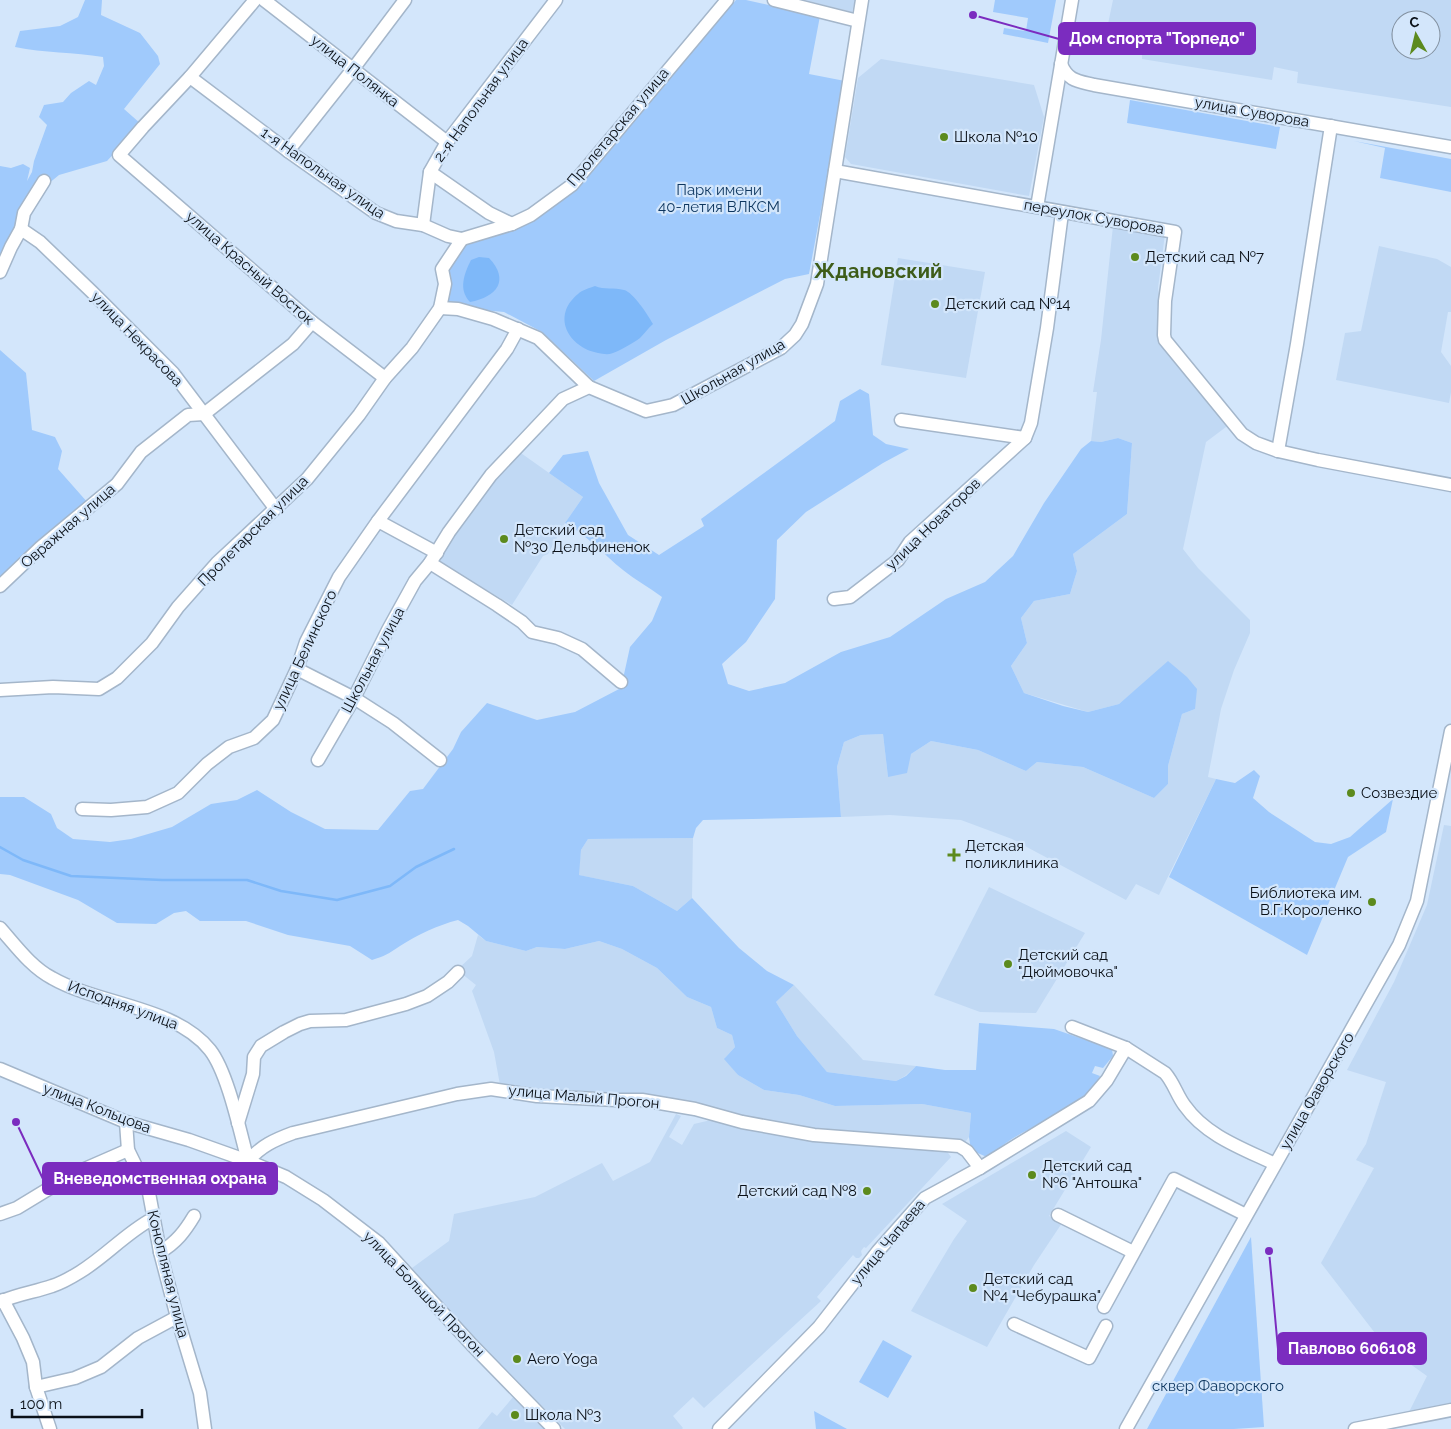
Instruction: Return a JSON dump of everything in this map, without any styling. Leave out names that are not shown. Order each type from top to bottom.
[{"type":"street","points":[[190,77],[255,0]]},
{"type":"street","name":"улица Полянка","points":[[264,0],[447,142]]},
{"type":"street","points":[[288,151],[405,0]]},
{"type":"street","name":"2-я Напольная улица","points":[[512,224],[489,212],[430,172],[447,142],[556,0]]},
{"type":"street","name":"Пролетарская улица","points":[[462,240],[512,224],[530,215],[572,185],[727,0]]},
{"type":"street","points":[[774,0],[858,20]]},
{"type":"street","name":"Школьная улица","points":[[318,760],[354,698],[410,589],[449,532],[491,476],[563,399],[589,387],[646,411],[673,405],[781,348],[795,335],[802,324],[817,284],[862,0]]},
{"type":"street","points":[[1037,207],[1072,0]]},
{"type":"street","name":"улица Суворова","points":[[1061,64],[1067,75],[1074,80],[1094,85],[1451,147]]},
{"type":"street","name":"1-я Напольная улица","points":[[190,77],[288,151],[376,213],[396,221],[422,225],[462,240]]},
{"type":"street","name":"улица Красный Восток","points":[[190,77],[119,155],[312,322],[385,378]]},
{"type":"street","points":[[1278,451],[1297,344],[1331,126]]},
{"type":"street","name":"переулок Суворова","points":[[835,171],[1175,232],[1164,318],[1163,330],[1165,340],[1242,434],[1256,443],[1278,451],[1451,485]]},
{"type":"street","points":[[422,225],[430,172]]},
{"type":"street","points":[[0,272],[11,247],[22,229],[24,213],[44,181]]},
{"type":"street","points":[[902,420],[1025,438],[1031,423],[1047,328],[1062,213]]},
{"type":"street","name":"улица Некрасова","points":[[22,229],[40,242],[173,374],[275,508]]},
{"type":"street","points":[[462,240],[442,269],[445,284],[440,308],[458,309],[493,319],[538,338],[589,387]]},
{"type":"street","name":"Пролетарская улица","points":[[0,690],[53,687],[99,689],[117,678],[152,643],[178,607],[217,563],[307,479],[359,415],[385,378],[412,348],[440,308]]},
{"type":"street","points":[[204,414],[293,344],[312,322]]},
{"type":"street","name":"улица Белинского","points":[[82,809],[111,810],[147,806],[178,793],[207,764],[229,747],[254,738],[273,720],[297,669],[306,642],[339,577],[378,521],[507,349],[518,329]]},
{"type":"street","name":"Овражная улица","points":[[0,586],[41,547],[117,484],[141,452],[188,416],[204,414]]},
{"type":"street","name":"улица Новаторов","points":[[834,599],[850,598],[898,560],[910,542],[1025,438]]},
{"type":"street","points":[[378,521],[522,622],[532,632],[558,638],[582,649],[622,682]]},
{"type":"street","points":[[297,669],[354,698],[393,722],[440,760]]},
{"type":"street","name":"улица Фаворского","points":[[1126,1429],[1399,945],[1417,901],[1451,731]]},
{"type":"street","name":"Исподняя улица","points":[[0,928],[32,964],[51,978],[72,988],[171,1021],[193,1033],[210,1050],[221,1068],[248,1161]]},
{"type":"street","points":[[238,1123],[253,1074],[254,1057],[261,1046],[300,1024],[310,1021],[346,1020],[406,1004],[427,996],[448,982],[458,972]]},
{"type":"street","points":[[1072,1027],[1126,1048],[1165,1073],[1170,1078],[1185,1107],[1209,1130],[1276,1164]]},
{"type":"street","name":"улица Чапаева","points":[[719,1429],[819,1327],[878,1251],[925,1198],[980,1168],[1089,1101],[1107,1080],[1126,1048]]},
{"type":"street","name":"улица Кольцова","points":[[0,1069],[126,1122],[189,1140],[224,1154]]},
{"type":"street","name":"улица Малый Прогон","points":[[248,1161],[257,1150],[272,1140],[457,1094],[491,1089],[537,1096],[642,1100],[695,1109],[742,1122],[814,1135],[959,1146],[967,1150],[980,1168]]},
{"type":"street","name":"Конопляная улица","points":[[126,1122],[128,1150],[149,1193],[152,1219],[160,1252],[200,1393],[205,1429]]},
{"type":"street","points":[[0,1214],[17,1208],[73,1174],[128,1150]]},
{"type":"street","name":"улица Большой Прогон","points":[[224,1154],[248,1161],[286,1177],[337,1210],[379,1242],[472,1345],[554,1429]]},
{"type":"street","points":[[1104,1307],[1174,1179],[1246,1215]]},
{"type":"street","points":[[1058,1215],[1133,1252]]},
{"type":"street","points":[[160,1252],[172,1245],[186,1230],[194,1216]]},
{"type":"street","points":[[50,1429],[36,1387],[33,1362],[23,1338],[2,1301],[54,1286],[81,1271],[116,1246],[135,1228],[152,1219]]},
{"type":"street","points":[[36,1387],[75,1378],[101,1367],[138,1338],[177,1317]]},
{"type":"street","points":[[1014,1324],[1089,1358],[1106,1326]]},
{"type":"street","points":[[1355,1429],[1451,1410]]},
{"type":"street","points":[[1413,1429],[1419,1416]]},
{"type":"shaded area","points":[[805,0],[855,0],[852,12]]},
{"type":"shaded area","points":[[1113,0],[1451,0],[1451,107],[1297,83],[1298,72],[1274,67],[1272,80],[1142,59],[1142,51],[1104,43]]},
{"type":"shaded area","name":"Школа №10","points":[[881,59],[1034,85],[1044,117],[1029,196],[851,164],[845,157],[858,78]]},
{"type":"shaded area","points":[[1113,226],[1165,234],[1158,288],[1161,310],[1159,339],[1230,424],[1206,442],[1183,549],[1198,568],[1250,620],[1250,633],[1234,670],[1221,709],[1208,777],[1216,779],[1159,895],[1136,884],[1126,900],[1012,839],[961,820],[890,815],[841,817],[837,767],[844,742],[861,735],[883,734],[888,777],[911,754],[931,741],[978,750],[1026,771],[1037,762],[1083,767],[1154,798],[1168,784],[1168,766],[1182,714],[1195,709],[1169,662],[1119,704],[1088,712],[1024,693],[1011,666],[1027,643],[1021,618],[1034,601],[1070,594],[1077,571],[1073,554],[1127,514],[1132,443],[1118,438],[1101,442],[1091,441],[1097,392],[1093,392],[1101,340]]},
{"type":"shaded area","points":[[1379,246],[1437,259],[1451,267],[1451,312],[1448,312],[1441,352],[1451,366],[1449,403],[1336,380],[1345,333],[1361,331]]},
{"type":"shaded area","points":[[479,257],[489,258],[495,266],[499,273],[498,286],[487,296],[470,302],[464,292],[464,276],[471,260]]},
{"type":"shaded area","name":"Детский сад №14","points":[[898,258],[985,272],[966,378],[881,365]]},
{"type":"shaded area","points":[[595,286],[620,289],[628,292],[640,304],[653,324],[638,340],[611,354],[587,350],[571,337],[567,330],[566,312],[570,303],[584,290]]},
{"type":"shaded area","name":"Детский сад №30 Дельфиненок","points":[[518,451],[583,497],[565,523],[548,554],[543,556],[512,605],[435,560]]},
{"type":"shaded area","points":[[1444,825],[1451,826],[1451,1405],[1409,1412],[1427,1376],[1385,1346],[1321,1263],[1374,1168],[1356,1160],[1366,1144],[1386,1082],[1347,1070],[1394,982],[1427,905]]},
{"type":"shaded area","points":[[693,838],[692,898],[677,911],[633,886],[578,875],[581,850],[588,839]]},
{"type":"shaded area","name":"Детский сад \"Дюймовочка\"","points":[[989,887],[1085,933],[1036,1013],[980,1012],[934,995]]},
{"type":"shaded area","points":[[478,935],[486,941],[526,951],[537,947],[565,949],[599,941],[622,949],[657,968],[687,997],[711,1007],[717,1028],[732,1035],[735,1047],[725,1058],[738,1075],[764,1090],[799,1095],[835,1106],[922,1104],[971,1113],[969,1137],[963,1145],[867,1138],[712,1112],[550,1094],[500,1085],[494,1052],[472,991],[476,985],[457,970],[472,956]]},
{"type":"shaded area","points":[[794,985],[863,1060],[916,1066],[896,1081],[827,1072],[797,1036],[776,1002]]},
{"type":"shaded area","points":[[676,1114],[681,1116],[669,1137],[682,1145],[694,1124],[711,1120],[759,1129],[946,1150],[951,1157],[866,1248],[864,1247],[859,1258],[853,1255],[817,1297],[821,1301],[704,1408],[693,1397],[673,1416],[682,1429],[565,1429],[470,1334],[412,1268],[449,1241],[454,1214],[535,1197],[602,1163],[613,1181],[650,1162]]},
{"type":"shaded area","points":[[1066,1131],[1091,1147],[1049,1216],[1062,1223],[1034,1265],[987,1347],[911,1311],[954,1239],[967,1221],[942,1204]]},
{"type":"shaded area","name":"Школа №3","points":[[514,1396],[547,1429],[478,1429],[492,1412],[497,1416]]},
{"type":"green space","points":[[85,0],[102,0],[101,15],[140,33],[158,56],[160,64],[124,109],[141,124],[107,161],[59,175],[48,184],[16,226],[0,265],[0,166],[11,168],[23,164],[30,168],[27,181],[32,172],[47,125],[39,117],[44,105],[63,102],[71,93],[89,81],[96,85],[104,66],[103,57],[15,47],[20,31],[60,26],[78,17]]},
{"type":"green space","name":"Парк имени 40-летия ВЛКСМ","points":[[736,0],[746,0],[820,16],[809,74],[845,81],[809,274],[785,279],[666,340],[594,381],[542,332],[504,312],[449,307],[449,269],[465,243],[535,218],[695,47]]},
{"type":"green space","points":[[995,0],[1056,0],[1048,43],[1003,34],[1004,28],[1026,31],[1028,18],[993,12]]},
{"type":"green space","points":[[1130,100],[1280,127],[1276,149],[1127,123]]},
{"type":"green space","points":[[1354,141],[1451,159],[1451,192],[1380,178],[1385,148]]},
{"type":"green space","points":[[0,350],[26,373],[32,430],[55,437],[62,451],[58,469],[88,503],[0,577]]},
{"type":"green space","points":[[860,389],[869,394],[873,435],[886,444],[909,449],[883,463],[806,512],[777,540],[775,599],[746,642],[722,664],[728,684],[749,691],[785,683],[841,652],[890,637],[946,599],[985,582],[1013,556],[1044,503],[1081,449],[1091,441],[1101,442],[1118,438],[1132,443],[1127,514],[1073,554],[1077,571],[1070,594],[1034,601],[1021,618],[1027,643],[1011,666],[1024,693],[1088,712],[1119,704],[1168,661],[1187,677],[1197,689],[1195,709],[1182,714],[1168,766],[1168,784],[1154,798],[1083,767],[1037,762],[1026,771],[978,750],[931,741],[911,754],[907,773],[888,777],[883,734],[861,735],[844,742],[837,767],[841,817],[703,820],[696,828],[693,838],[588,839],[581,850],[579,875],[633,886],[677,911],[692,898],[739,948],[767,971],[794,985],[776,1002],[797,1036],[827,1072],[896,1081],[906,1076],[916,1066],[945,1070],[976,1070],[979,1023],[1054,1029],[1112,1049],[1113,1056],[1103,1068],[1095,1066],[1092,1073],[1100,1076],[1093,1088],[1083,1098],[1071,1107],[1018,1135],[989,1158],[971,1150],[969,1137],[971,1113],[922,1104],[835,1106],[799,1095],[764,1090],[738,1075],[724,1059],[735,1047],[732,1035],[717,1028],[711,1007],[687,997],[657,968],[622,949],[599,941],[565,949],[537,947],[526,951],[486,941],[458,920],[428,931],[372,960],[350,946],[288,935],[246,921],[200,921],[186,911],[174,913],[156,924],[117,923],[78,900],[10,875],[0,874],[0,797],[24,797],[51,814],[57,828],[73,839],[110,842],[131,839],[172,827],[211,804],[237,800],[257,790],[291,812],[325,829],[378,830],[410,791],[423,789],[453,749],[461,732],[487,703],[537,720],[575,712],[621,688],[630,647],[652,621],[662,597],[628,574],[588,539],[565,523],[583,497],[549,473],[563,455],[588,451],[599,483],[628,535],[659,555],[704,526],[701,519],[835,421],[840,401]]},
{"type":"green space","points":[[1254,770],[1260,776],[1253,798],[1269,812],[1315,842],[1331,844],[1350,837],[1393,799],[1386,832],[1348,857],[1307,955],[1169,877],[1216,779],[1235,783]]},
{"type":"green space","name":"сквер Фаворского","points":[[1251,1237],[1264,1427],[1147,1429]]},
{"type":"green space","points":[[883,1340],[912,1356],[888,1398],[859,1382]]},
{"type":"green space","points":[[814,1411],[847,1429],[816,1429]]},
{"type":"waterway","points":[[0,847],[23,860],[71,876],[162,880],[247,880],[281,891],[337,900],[390,886],[416,867],[454,849]]},
{"type":"place","name":"Дом спорта \"Торпедо\"","points":[[973,15]]},
{"type":"place","name":"Школа №10","points":[[944,137]]},
{"type":"place","name":"Детский сад №7","points":[[1135,257]]},
{"type":"place","name":"Детский сад №14","points":[[935,304]]},
{"type":"place","name":"Детский сад №30 Дельфиненок","points":[[504,539]]},
{"type":"place","name":"Созвездие","points":[[1351,793]]},
{"type":"place","name":"Детская поликлиника","points":[[954,855]]},
{"type":"place","name":"Библиотека им. В.Г.Короленко","points":[[1372,902]]},
{"type":"place","name":"Детский сад \"Дюймовочка\"","points":[[1008,964]]},
{"type":"place","name":"Вневедомственная охрана","points":[[16,1122]]},
{"type":"place","name":"Детский сад №6 \"Антошка\"","points":[[1032,1175]]},
{"type":"place","name":"Детский сад №8","points":[[867,1191]]},
{"type":"place","name":"Павлово 606108","points":[[1269,1251]]},
{"type":"place","name":"Детский сад №4 \"Чебурашка\"","points":[[973,1288]]},
{"type":"place","name":"Aero Yoga","points":[[517,1359]]},
{"type":"place","name":"Школа №3","points":[[515,1415]]},
{"type":"district","name":"Ждановский","points":[[878,271]]}]
